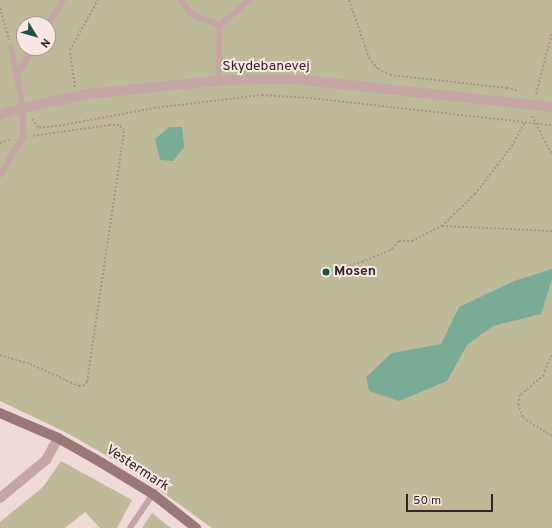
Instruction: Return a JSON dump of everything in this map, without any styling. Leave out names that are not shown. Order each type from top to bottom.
[{"type":"street","name":"Skydebanevej","points":[[0,115],[23,108],[76,96],[219,80],[294,79],[552,107]]},
{"type":"street","name":"Vestermark","points":[[0,413],[58,438],[153,494],[196,528]]},
{"type":"street","points":[[0,498],[46,460],[58,438]]},
{"type":"lane","points":[[54,16],[64,0]]},
{"type":"lane","points":[[180,0],[193,15],[220,25]]},
{"type":"lane","points":[[219,80],[220,25],[250,0]]},
{"type":"lane","points":[[0,175],[23,138],[23,108],[11,47]]},
{"type":"lane","points":[[16,75],[28,56]]},
{"type":"lane","points":[[130,528],[153,494]]},
{"type":"path","points":[[76,96],[70,50],[98,0]]},
{"type":"path","points":[[348,0],[369,58],[378,69],[390,75],[507,88],[521,92]]},
{"type":"path","points":[[0,8],[11,47]]},
{"type":"path","points":[[552,33],[531,113],[535,124],[552,155]]},
{"type":"path","points":[[23,108],[39,128],[62,126],[154,108],[262,95],[310,98],[552,125]]},
{"type":"path","points":[[330,271],[362,262],[392,249],[399,241],[412,241],[442,226],[476,194],[512,146],[524,122]]},
{"type":"path","points":[[0,143],[23,138],[110,125],[119,125],[124,130],[86,382],[83,386],[79,386],[30,364],[0,355]]},
{"type":"path","points":[[442,226],[552,231]]},
{"type":"path","points":[[552,355],[544,375],[520,395],[518,404],[523,418],[552,436]]},
{"type":"shaded area","points":[[0,0],[552,0],[552,528],[212,528],[133,471],[69,434],[0,401]]},
{"type":"shaded area","points":[[169,127],[182,127],[184,147],[173,161],[160,160],[155,139]]},
{"type":"shaded area","points":[[552,269],[552,279],[541,314],[493,326],[467,345],[447,381],[399,401],[369,391],[366,377],[392,353],[441,344],[459,307],[514,281]]},
{"type":"shaded area","points":[[61,461],[132,500],[117,528],[100,528],[85,512],[65,528],[0,528],[0,522],[43,487]]},
{"type":"shaded area","points":[[152,513],[171,528],[142,528]]},
{"type":"place","name":"Mosen","points":[[326,272]]}]
